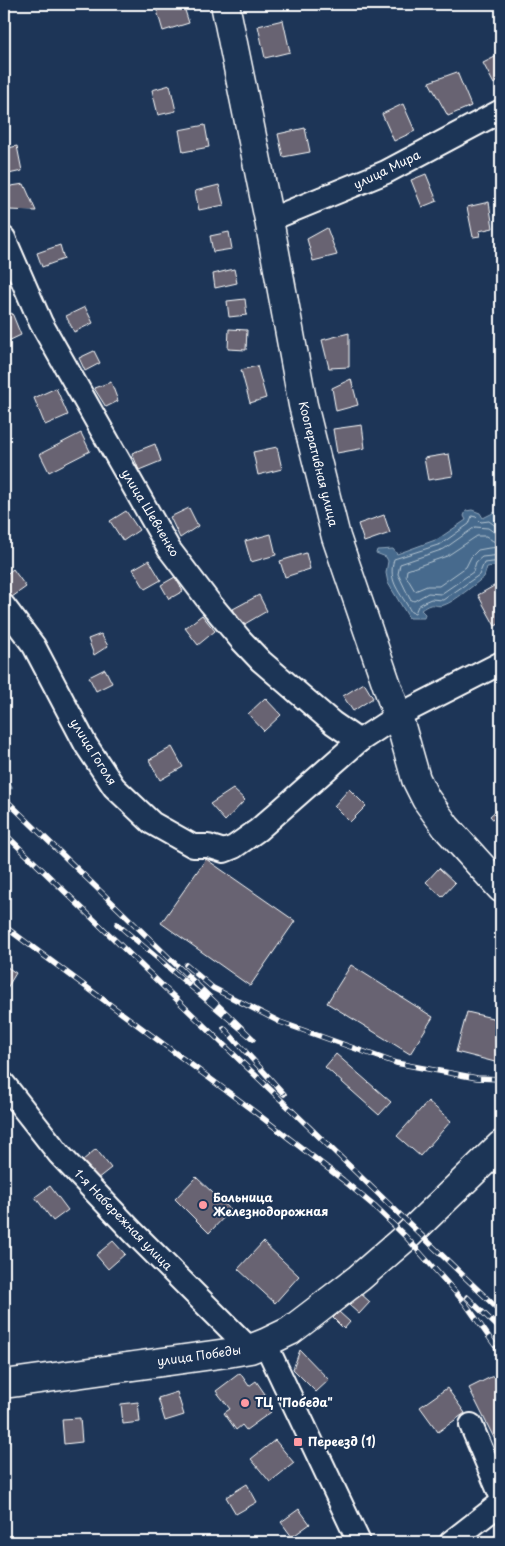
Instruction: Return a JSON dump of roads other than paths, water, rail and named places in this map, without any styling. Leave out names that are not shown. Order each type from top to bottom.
[{"type":"main road","name":"Кооперативная улица","points":[[225,4],[269,220],[303,405],[336,537],[398,716],[416,779],[426,799],[446,826],[501,888]]},
{"type":"main road","name":"улица Победы","points":[[4,1384],[227,1353],[257,1346],[290,1331],[359,1278],[406,1237],[496,1151]]},
{"type":"street","name":"улица Мира","points":[[269,220],[386,172],[501,111]]},
{"type":"street","name":"улица Шевченко","points":[[4,238],[41,322],[169,549],[210,603],[248,647],[333,722],[359,741]]},
{"type":"street","name":"улица Гоголя","points":[[4,606],[34,646],[86,745],[114,787],[152,823],[193,846],[208,846],[224,851],[234,846],[258,830],[359,741]]},
{"type":"street","points":[[359,741],[398,716],[501,663]]},
{"type":"street","name":"1-я Набережная улица","points":[[4,1084],[59,1154],[133,1232],[257,1346],[360,1542]]},
{"type":"street","points":[[471,1425],[501,1496]]},
{"type":"street","points":[[451,1542],[501,1504]]},
{"type":"water","points":[[472,510],[480,513],[483,518],[495,512],[495,519],[501,525],[501,565],[487,567],[484,577],[448,603],[440,606],[429,605],[421,610],[425,614],[424,618],[409,618],[388,583],[386,573],[388,561],[386,557],[376,553],[377,550],[393,549],[397,554],[438,539],[466,520],[464,516],[466,511]]},
{"type":"waterway","points":[[4,777],[10,787]]},
{"type":"railway","points":[[4,798],[253,1039],[117,924]]},
{"type":"railway","points":[[4,833],[501,1312]]},
{"type":"railway","points":[[4,926],[255,1112],[374,1206],[406,1237],[465,1303],[501,1354]]},
{"type":"railway","points":[[186,965],[213,988],[280,1022],[396,1063],[477,1078],[501,1079]]},
{"type":"railway","points":[[224,1028],[284,1094]]},
{"type":"railway","points":[[467,1297],[501,1330]]},
{"type":"place","name":"Больница Железнодорожная","points":[[203,1205]]},
{"type":"place","name":"ТЦ \"Победа\"","points":[[245,1403]]},
{"type":"place","name":"Переезд (1)","points":[[298,1442]]}]
